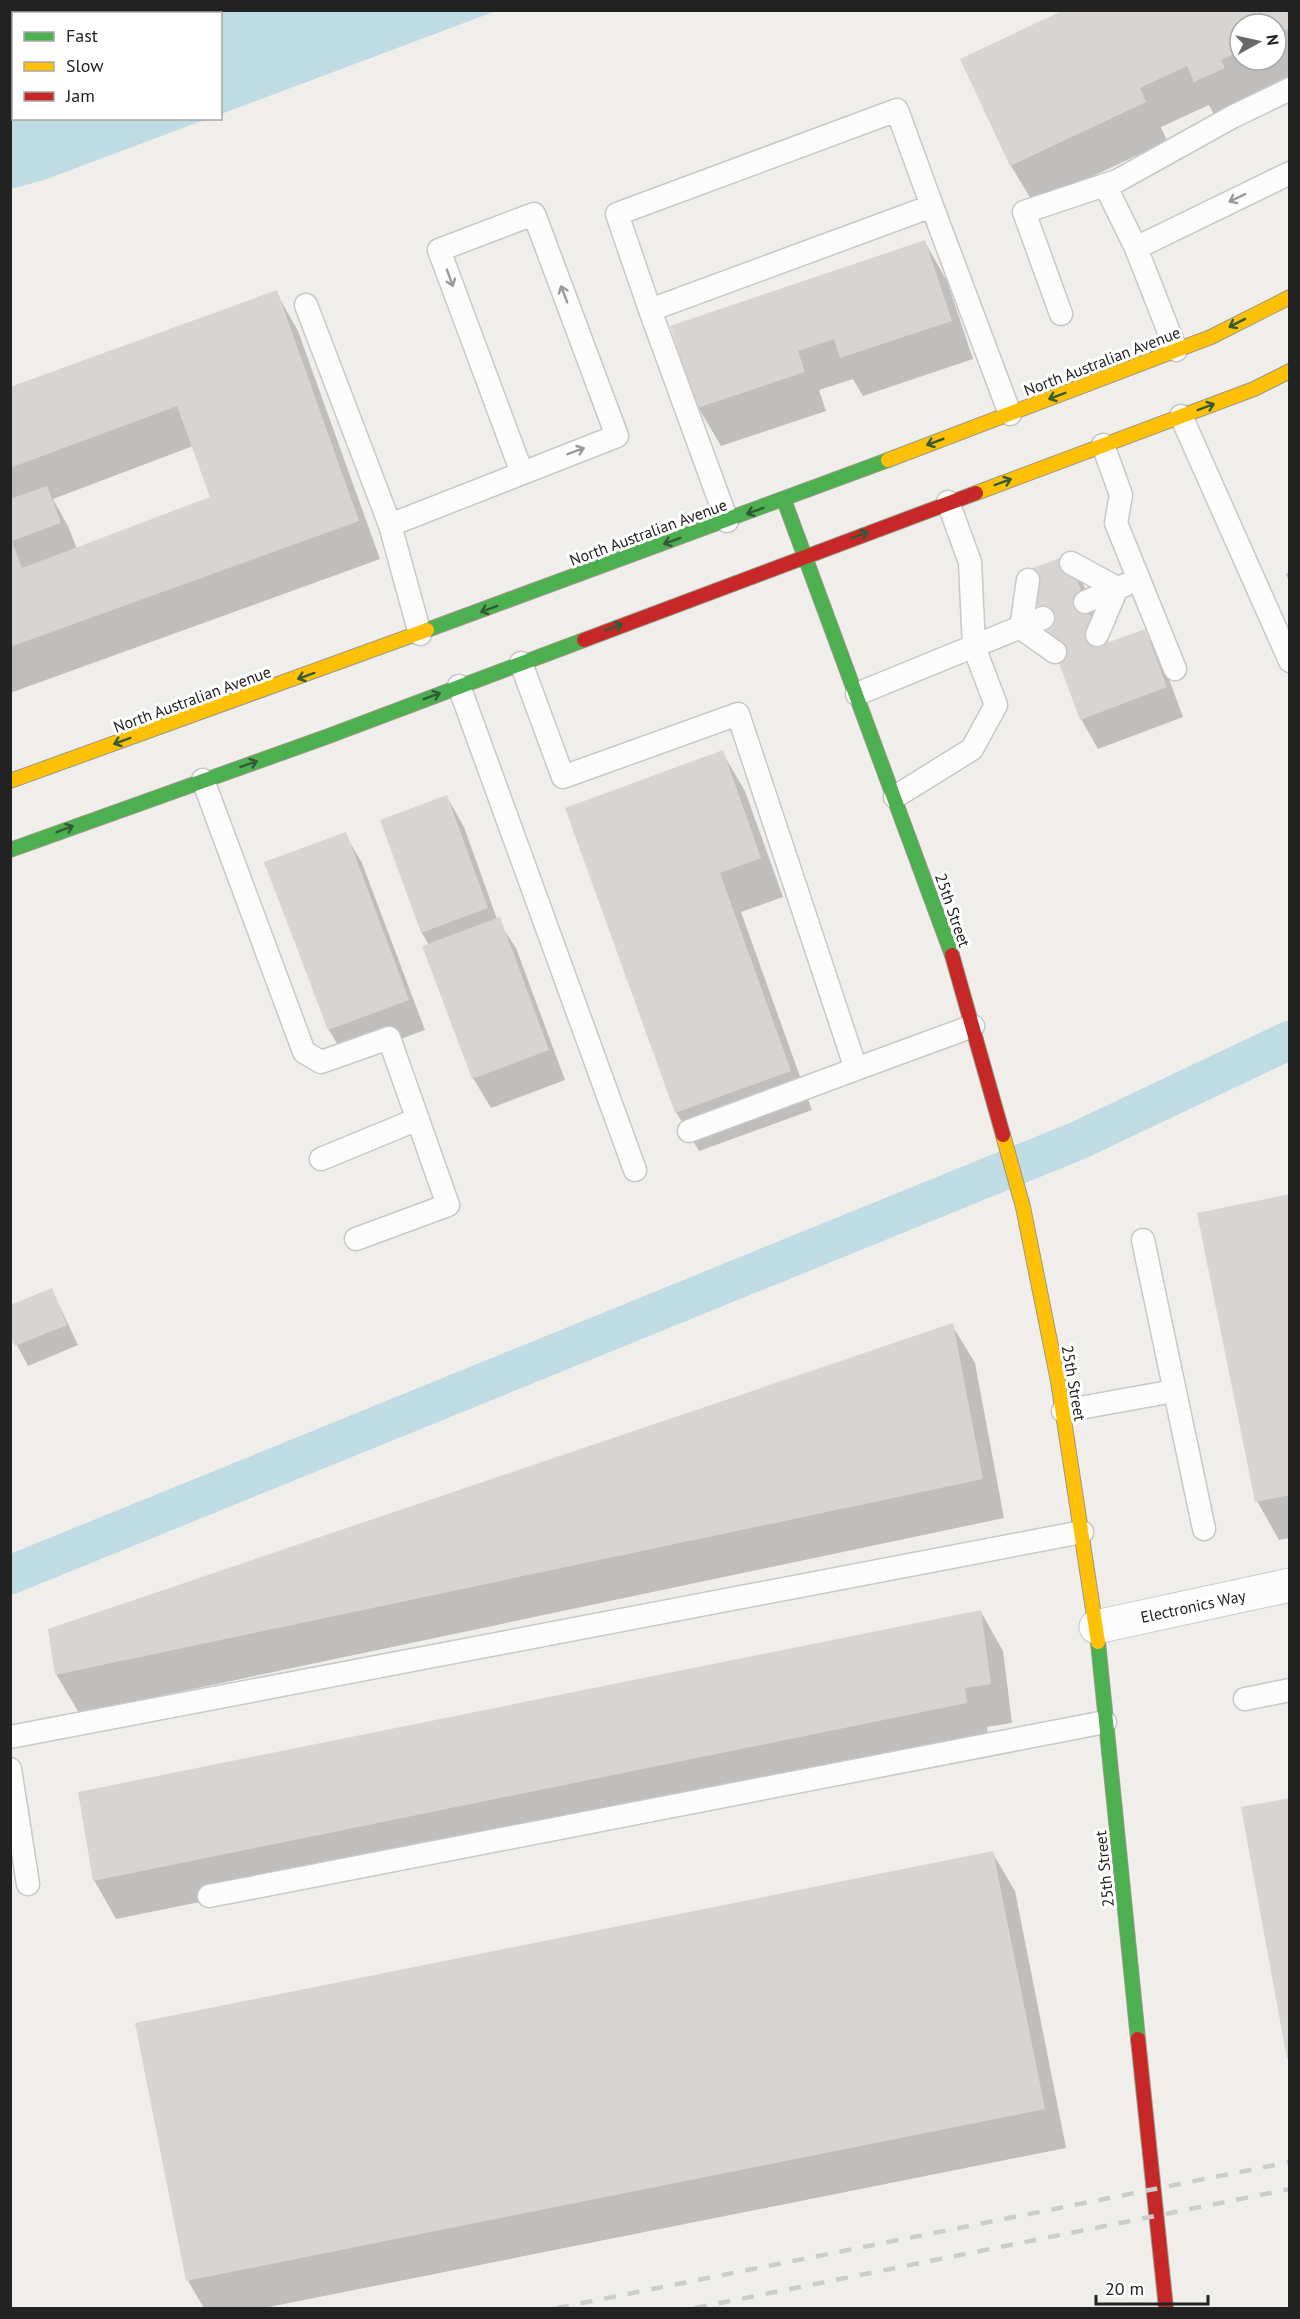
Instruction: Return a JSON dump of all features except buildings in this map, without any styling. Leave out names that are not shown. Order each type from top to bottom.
[{"type":"main road","name":"North Australian Avenue","points":[[10,781],[784,500],[1211,337],[1290,297]]},
{"type":"main road","points":[[10,850],[459,686],[1254,389],[1290,371]]},
{"type":"main road","name":"25th Street","points":[[784,500],[949,944],[1023,1207],[1063,1411],[1096,1627],[1166,2308]]},
{"type":"street","name":"Electronics Way","points":[[1096,1627],[1290,1585]]},
{"type":"lane","points":[[1060,314],[1024,212],[1118,181],[1232,117],[1290,89]]},
{"type":"lane","points":[[727,521],[617,214],[897,110],[1010,414]]},
{"type":"lane","points":[[1136,248],[1290,172]]},
{"type":"lane","points":[[1105,184],[1136,248],[1176,350]]},
{"type":"lane","points":[[651,310],[932,206]]},
{"type":"lane","points":[[390,525],[617,436],[534,214],[440,250],[522,473]]},
{"type":"lane","points":[[306,305],[390,525],[420,634]]},
{"type":"lane","points":[[1181,416],[1290,661]]},
{"type":"lane","points":[[1103,445],[1121,495],[1116,524],[1175,669]]},
{"type":"lane","points":[[895,796],[972,749],[996,705],[974,647],[970,562],[948,502]]},
{"type":"lane","points":[[1071,563],[1117,588]]},
{"type":"lane","points":[[1021,628],[1028,580]]},
{"type":"lane","points":[[1085,602],[1139,580]]},
{"type":"lane","points":[[1097,635],[1117,588]]},
{"type":"lane","points":[[856,694],[1043,618]]},
{"type":"lane","points":[[1021,628],[1055,652]]},
{"type":"lane","points":[[521,663],[563,777],[738,714],[856,1069]]},
{"type":"lane","points":[[459,686],[635,1170]]},
{"type":"lane","points":[[203,780],[304,1052],[321,1062],[389,1038],[448,1205],[356,1239]]},
{"type":"lane","points":[[689,1131],[973,1026]]},
{"type":"lane","points":[[321,1159],[418,1119]]},
{"type":"lane","points":[[1143,1240],[1203,1529]]},
{"type":"lane","points":[[1063,1411],[1174,1391]]},
{"type":"lane","points":[[10,1737],[1082,1532]]},
{"type":"lane","points":[[1245,1699],[1290,1690]]},
{"type":"lane","points":[[209,1896],[1105,1722]]},
{"type":"lane","points":[[10,1769],[28,1884]]},
{"type":"water","points":[[11,10],[496,10],[222,114],[222,12],[12,12],[12,120],[204,120],[44,180],[11,189]]},
{"type":"waterway","points":[[10,1575],[1077,1141],[1290,1040]]},
{"type":"railway","points":[[557,2308],[1290,2162]]},
{"type":"railway","points":[[695,2308],[1290,2189]]},
{"type":"traffic: fast","points":[[427,630],[888,460]]},
{"type":"traffic: fast","points":[[784,500],[952,955]]},
{"type":"traffic: fast","points":[[10,850],[326,737],[584,640]]},
{"type":"traffic: fast","points":[[1098,1642],[1138,2039]]},
{"type":"traffic: slow","points":[[888,460],[1211,337],[1290,297]]},
{"type":"traffic: slow","points":[[976,493],[1254,389],[1290,371]]},
{"type":"traffic: slow","points":[[10,781],[427,630]]},
{"type":"traffic: slow","points":[[1003,1135],[1023,1207],[1058,1381],[1098,1642]]},
{"type":"traffic: jam","points":[[584,640],[976,493]]},
{"type":"traffic: jam","points":[[952,955],[1003,1135]]},
{"type":"traffic: jam","points":[[1138,2039],[1166,2308]]}]
